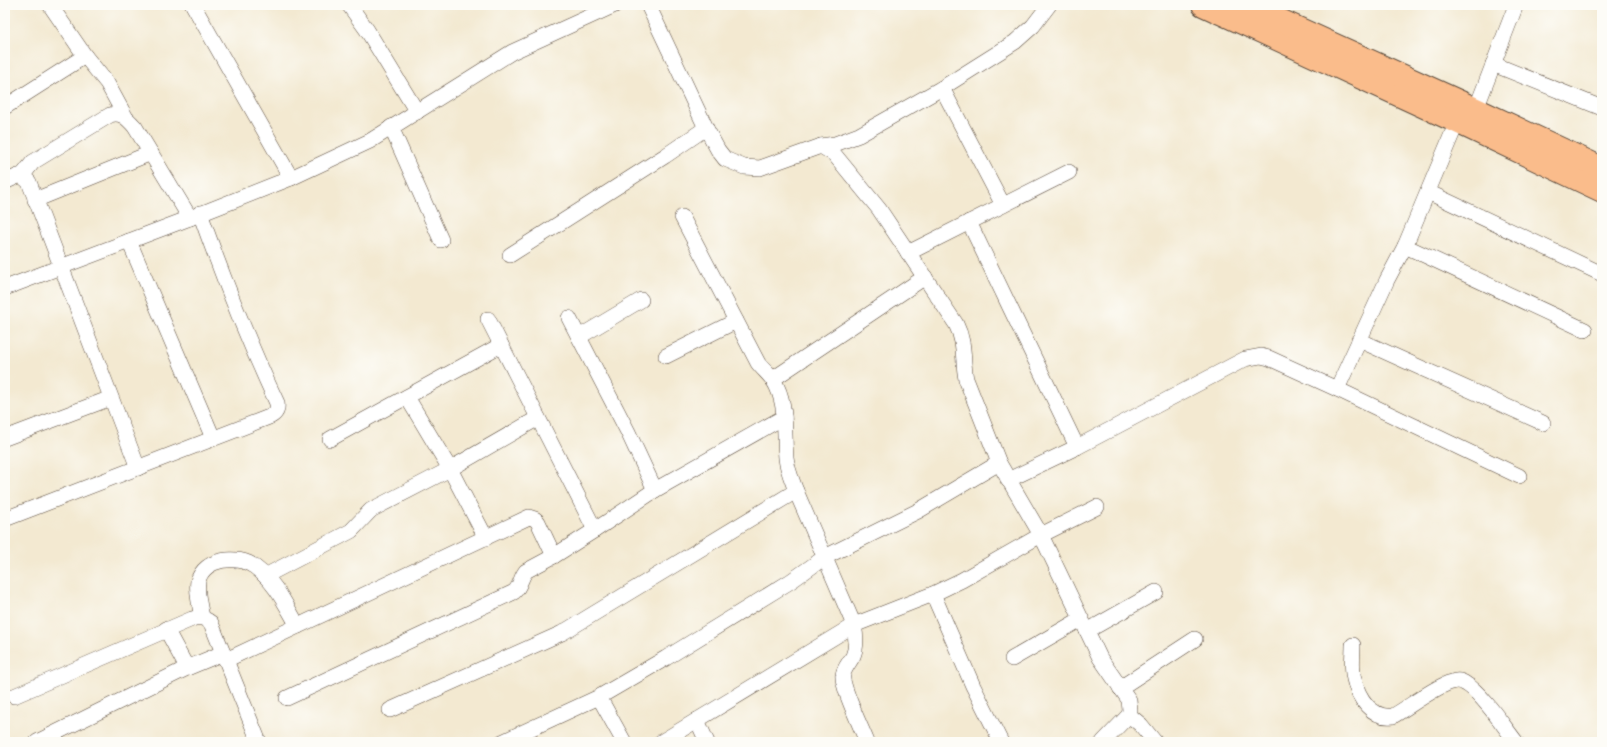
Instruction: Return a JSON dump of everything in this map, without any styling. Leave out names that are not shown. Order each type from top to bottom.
[{"type":"highway","points":[[1203,5],[1457,122],[1602,191]]},
{"type":"highway","points":[[1247,5],[1602,168]]},
{"type":"street","points":[[5,519],[273,415],[278,408],[195,216],[151,153],[135,127],[125,116],[107,83],[85,56],[50,5]]},
{"type":"street","points":[[192,5],[291,178]]},
{"type":"street","points":[[349,5],[367,30],[416,112]]},
{"type":"street","points":[[5,288],[291,178],[370,141],[512,52],[615,5]]},
{"type":"street","points":[[648,5],[706,128],[718,150],[725,159],[744,167],[760,168],[821,146],[835,144],[859,135],[942,88],[1016,42],[1033,26],[1049,5]]},
{"type":"street","points":[[1476,109],[1516,5]]},
{"type":"street","points":[[5,107],[85,56]]},
{"type":"street","points":[[1493,64],[1602,108]]},
{"type":"street","points":[[942,88],[1003,205]]},
{"type":"street","points":[[5,182],[18,176],[22,176],[34,162],[110,115],[119,113],[125,116]]},
{"type":"street","points":[[1337,389],[1405,246],[1457,122]]},
{"type":"street","points":[[391,127],[441,240]]},
{"type":"street","points":[[510,254],[665,156],[706,128]]},
{"type":"street","points":[[821,146],[834,154],[879,210],[956,324],[961,335],[966,379],[999,463],[1041,535],[1100,658],[1129,700],[1129,715],[1103,742]]},
{"type":"street","points":[[36,200],[151,153]]},
{"type":"street","points":[[908,253],[1069,172]]},
{"type":"street","points":[[22,176],[29,182],[60,267],[138,468]]},
{"type":"street","points":[[1428,192],[1602,274]]},
{"type":"street","points":[[682,217],[758,363],[773,379],[778,388],[782,401],[784,417],[786,460],[796,491],[854,625],[856,634],[855,649],[853,656],[844,670],[843,682],[868,742]]},
{"type":"street","points":[[969,222],[1076,447]]},
{"type":"street","points":[[129,241],[213,438]]},
{"type":"street","points":[[1405,246],[1586,330]]},
{"type":"street","points":[[773,379],[925,278]]},
{"type":"street","points":[[579,337],[641,300]]},
{"type":"street","points":[[569,318],[628,432],[655,490]]},
{"type":"street","points":[[488,319],[595,530]]},
{"type":"street","points":[[666,356],[736,321]]},
{"type":"street","points":[[1359,340],[1543,424]]},
{"type":"street","points":[[330,439],[501,345]]},
{"type":"street","points":[[1008,480],[1076,447],[1253,356],[1269,358],[1519,476]]},
{"type":"street","points":[[407,397],[450,469],[486,538]]},
{"type":"street","points":[[5,438],[111,398]]},
{"type":"street","points":[[287,698],[514,592],[520,586],[523,574],[526,571],[554,556],[655,490],[784,417]]},
{"type":"street","points":[[265,576],[351,530],[371,510],[450,469],[538,418]]},
{"type":"street","points":[[502,742],[599,697],[792,581],[825,557],[918,511],[999,463]]},
{"type":"street","points":[[390,710],[562,633],[796,491]]},
{"type":"street","points":[[661,742],[854,625],[933,594],[962,580],[1041,535],[1097,507]]},
{"type":"street","points":[[37,742],[187,668],[225,657],[298,626],[527,518],[532,518],[538,522],[554,556]]},
{"type":"street","points":[[202,617],[198,592],[198,582],[201,574],[207,568],[219,562],[239,560],[254,566],[277,588],[298,626]]},
{"type":"street","points":[[1012,659],[1156,592]]},
{"type":"street","points":[[933,594],[973,686],[1001,742]]},
{"type":"street","points":[[14,696],[192,618],[202,617],[211,624],[259,742]]},
{"type":"street","points":[[166,630],[187,668]]},
{"type":"street","points":[[1120,688],[1195,639]]},
{"type":"street","points":[[1353,645],[1354,679],[1370,710],[1380,716],[1393,716],[1446,684],[1457,681],[1467,684],[1480,697],[1516,742]]},
{"type":"street","points":[[599,697],[624,742]]},
{"type":"street","points":[[1129,715],[1141,725],[1155,742]]},
{"type":"street","points":[[697,720],[707,742]]}]
